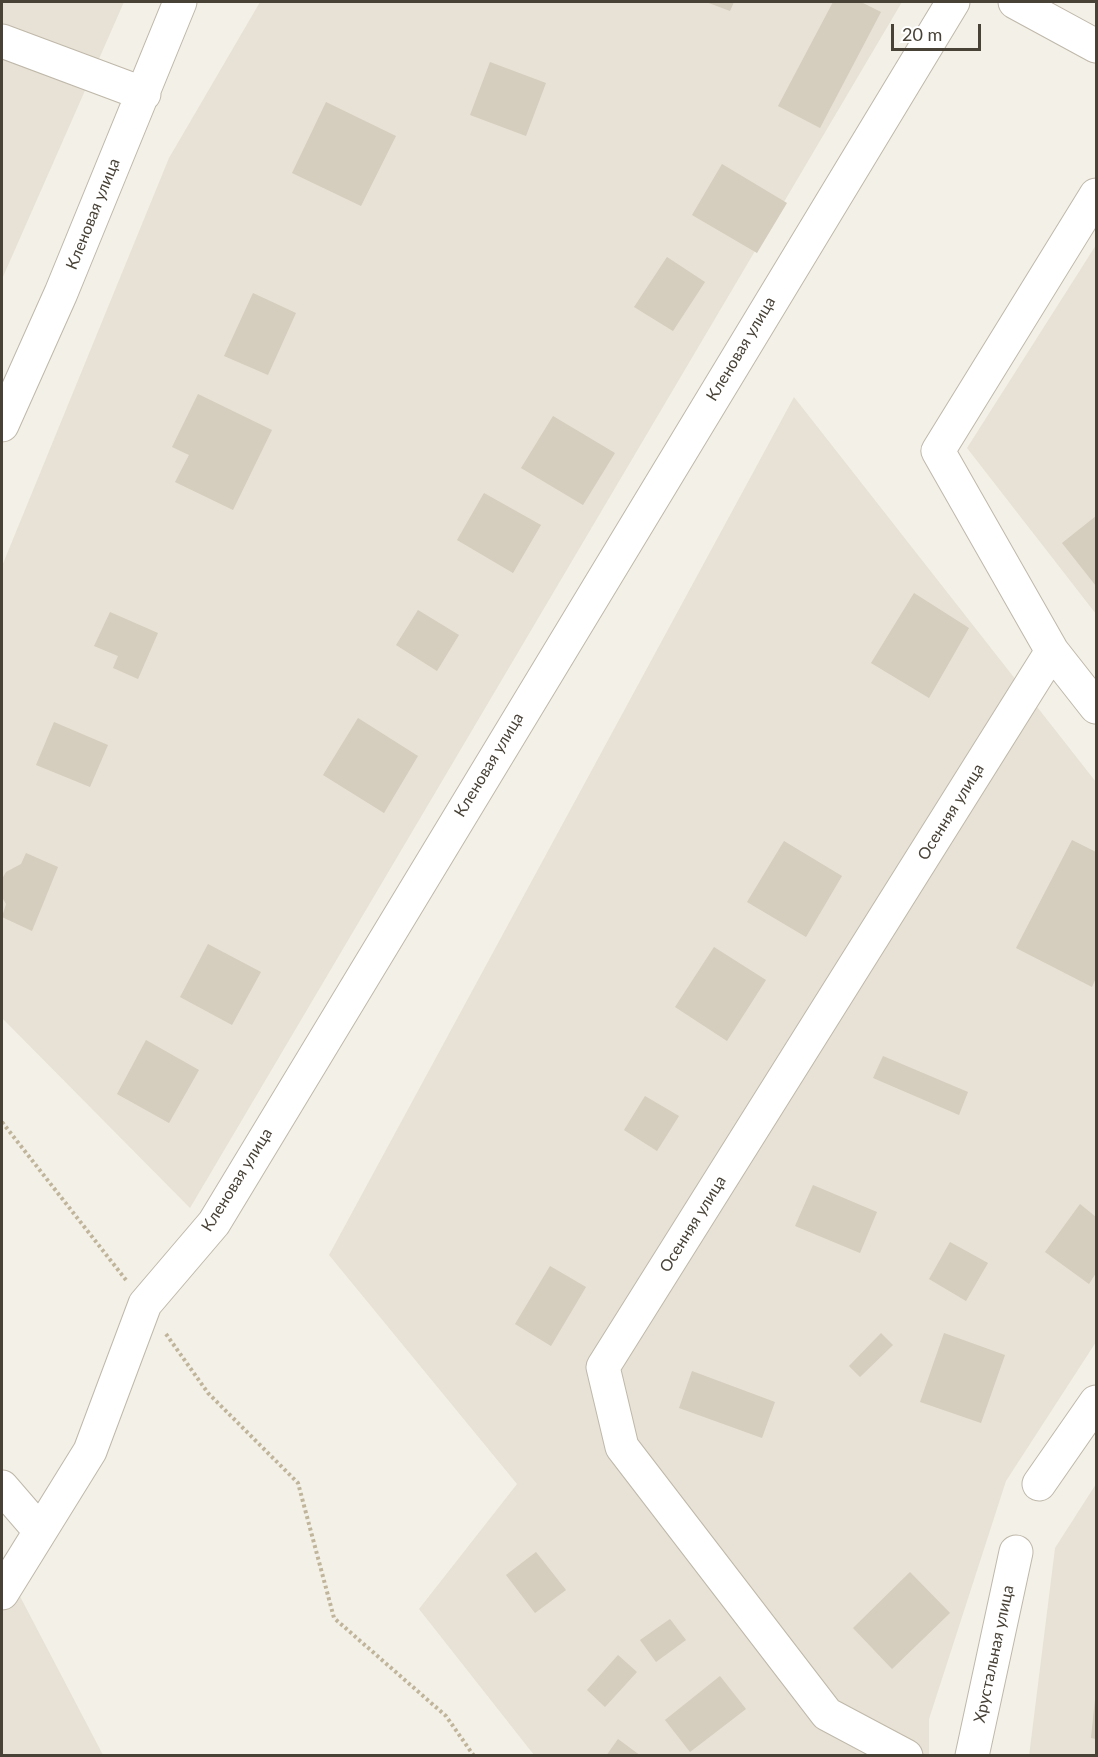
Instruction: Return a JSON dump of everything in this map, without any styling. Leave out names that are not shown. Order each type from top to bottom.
[{"type":"street","name":"Кленовая улица","points":[[2,425],[61,293],[180,2]]},
{"type":"street","name":"Кленовая улица","points":[[2,1593],[90,1451],[145,1304],[213,1223],[953,2]]},
{"type":"street","points":[[1015,2],[1096,46]]},
{"type":"street","points":[[2,41],[144,94]]},
{"type":"street","points":[[1096,195],[938,451],[1052,651],[1096,707]]},
{"type":"street","name":"Осенняя улица","points":[[906,1755],[827,1714],[622,1447],[603,1367],[1052,651]]},
{"type":"street","points":[[1039,1484],[1096,1402]]},
{"type":"street","points":[[2,1486],[40,1531]]},
{"type":"street","name":"Хрустальная улица","points":[[972,1755],[1016,1552]]},
{"type":"path","points":[[2,1122],[145,1304],[208,1393],[298,1483],[334,1618],[446,1716],[474,1755]]},
{"type":"shaded area","points":[[2,2],[124,2],[2,279]]},
{"type":"shaded area","points":[[260,2],[902,2],[190,1208],[2,1018],[2,566],[169,158]]},
{"type":"shaded area","points":[[1096,245],[1096,614],[967,448]]},
{"type":"shaded area","points":[[794,397],[1096,782],[1096,1342],[1006,1481],[929,1719],[929,1755],[534,1755],[419,1609],[517,1484],[329,1255]]},
{"type":"shaded area","points":[[1096,1484],[1096,1755],[1029,1756],[1055,1548]]},
{"type":"shaded area","points":[[2,1562],[103,1755],[2,1755]]},
{"type":"building","points":[[706,2],[734,2],[730,11]]},
{"type":"building","points":[[833,2],[861,2],[881,12],[820,128],[778,106]]},
{"type":"building","points":[[490,62],[546,83],[526,136],[470,115]]},
{"type":"building","points":[[326,102],[396,136],[361,206],[292,173]]},
{"type":"building","points":[[722,164],[787,203],[757,253],[692,215]]},
{"type":"building","points":[[667,257],[705,282],[673,331],[634,307]]},
{"type":"building","points":[[253,293],[296,313],[268,375],[224,356]]},
{"type":"building","points":[[198,394],[272,430],[233,510],[175,482],[189,455],[172,447]]},
{"type":"building","points":[[553,416],[615,453],[583,505],[521,468]]},
{"type":"building","points":[[484,493],[541,525],[513,573],[457,540]]},
{"type":"building","points":[[1096,516],[1096,586],[1062,543]]},
{"type":"building","points":[[914,593],[969,628],[929,698],[871,663]]},
{"type":"building","points":[[418,610],[459,635],[437,671],[396,645]]},
{"type":"building","points":[[110,612],[158,633],[138,679],[113,668],[118,656],[94,646]]},
{"type":"building","points":[[358,718],[418,756],[384,813],[323,775]]},
{"type":"building","points":[[54,722],[108,745],[90,787],[36,765]]},
{"type":"building","points":[[1072,840],[1096,852],[1096,978],[1092,987],[1016,948]]},
{"type":"building","points":[[784,841],[842,876],[806,937],[747,902]]},
{"type":"building","points":[[26,853],[58,867],[32,931],[2,917],[6,904],[2,897],[2,879],[6,872],[21,864]]},
{"type":"building","points":[[208,944],[261,972],[232,1025],[180,997]]},
{"type":"building","points":[[714,947],[766,980],[727,1041],[675,1007]]},
{"type":"building","points":[[146,1040],[199,1070],[169,1123],[117,1094]]},
{"type":"building","points":[[883,1056],[968,1092],[959,1115],[873,1078]]},
{"type":"building","points":[[645,1096],[679,1116],[657,1151],[624,1130]]},
{"type":"building","points":[[813,1185],[877,1212],[860,1253],[795,1226]]},
{"type":"building","points":[[1080,1204],[1096,1217],[1096,1273],[1089,1284],[1045,1252]]},
{"type":"building","points":[[950,1242],[988,1263],[966,1301],[929,1279]]},
{"type":"building","points":[[550,1266],[586,1287],[551,1346],[515,1324]]},
{"type":"building","points":[[881,1333],[893,1345],[860,1377],[849,1366]]},
{"type":"building","points":[[944,1333],[1005,1355],[981,1423],[920,1402]]},
{"type":"building","points":[[692,1371],[775,1402],[762,1438],[679,1408]]},
{"type":"building","points":[[536,1552],[566,1590],[535,1613],[506,1575]]},
{"type":"building","points":[[910,1572],[950,1613],[892,1669],[853,1628]]},
{"type":"building","points":[[670,1619],[686,1640],[656,1662],[640,1640]]},
{"type":"building","points":[[618,1655],[637,1672],[605,1707],[587,1690]]},
{"type":"building","points":[[720,1676],[746,1709],[690,1752],[665,1720]]},
{"type":"building","points":[[1096,1699],[1096,1739],[1091,1738]]},
{"type":"building","points":[[618,1739],[641,1756],[606,1756]]}]
